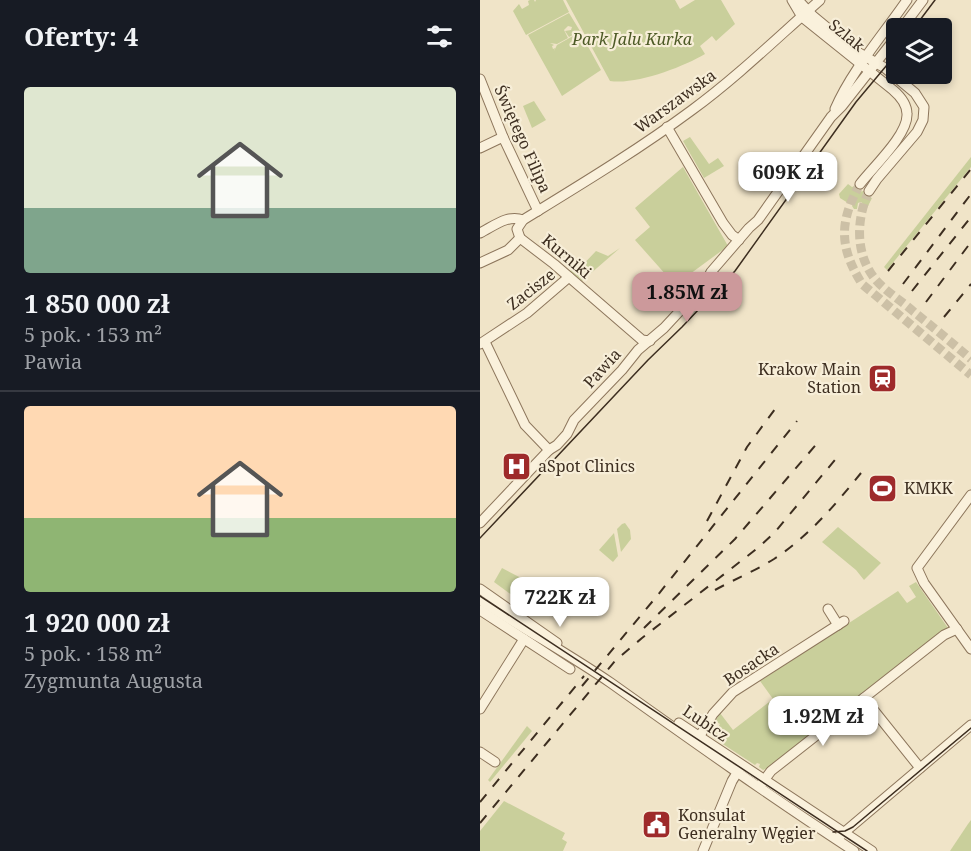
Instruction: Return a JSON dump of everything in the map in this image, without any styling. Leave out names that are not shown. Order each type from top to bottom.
[{"type":"street","name":"Szlak","points":[[792,0],[861,65],[898,94],[904,104],[907,115],[904,128],[860,184]]},
{"type":"street","name":"Szlak","points":[[798,0],[805,14],[854,50],[878,62],[915,93],[922,102],[925,111],[917,132],[877,178],[869,191]]},
{"type":"street","name":"Warszawska","points":[[523,220],[600,173],[706,99],[820,0]]},
{"type":"street","name":"Pawia","points":[[831,117],[841,95],[907,0]]},
{"type":"street","points":[[910,18],[923,0]]},
{"type":"street","name":"Pawia","points":[[480,523],[549,450],[557,445],[567,434],[574,420],[638,350],[650,341],[706,282],[711,272],[758,220],[831,117],[886,51]]},
{"type":"street","name":"Świętego Filipa","points":[[480,79],[484,100],[538,211]]},
{"type":"street","points":[[668,127],[723,223],[739,240]]},
{"type":"street","points":[[480,148],[504,137]]},
{"type":"street","points":[[480,233],[509,218],[515,217],[523,220],[517,229],[520,238],[508,250],[480,263]]},
{"type":"street","name":"Kurniki","points":[[520,238],[642,340],[650,341]]},
{"type":"street","name":"Zacisze","points":[[482,343],[527,313],[569,278]]},
{"type":"street","points":[[482,343],[525,425],[549,450]]},
{"type":"street","points":[[969,497],[917,568],[924,583],[971,649]]},
{"type":"street","name":"Lubicz","points":[[480,589],[544,633],[573,665]]},
{"type":"street","name":"Lubicz","points":[[480,600],[573,665]]},
{"type":"street","name":"Bosacka","points":[[698,740],[721,704],[733,692],[841,623],[828,609]]},
{"type":"street","name":"Lubicz","points":[[480,610],[524,639],[610,683],[840,836],[872,851]]},
{"type":"street","points":[[762,784],[771,771],[944,635],[957,630]]},
{"type":"street","points":[[480,710],[524,639]]},
{"type":"street","points":[[864,698],[920,768]]},
{"type":"street","points":[[840,836],[971,725]]},
{"type":"street","points":[[480,752],[495,762]]},
{"type":"street","points":[[704,851],[740,769]]},
{"type":"street","name":"Lubicz","points":[[840,836],[854,851]]},
{"type":"green space","points":[[530,0],[535,2],[536,0],[563,0],[569,12],[526,35],[513,11],[519,4],[522,9],[529,5]]},
{"type":"green space","name":"Park Jalu Kurka","points":[[566,0],[675,0],[680,9],[695,0],[721,0],[735,24],[716,41],[712,36],[700,46],[705,54],[685,64],[646,78],[621,82],[610,81]]},
{"type":"green space","points":[[569,13],[580,31],[569,37],[565,31],[571,30],[572,27],[568,26],[564,30],[568,38],[557,44],[550,43],[554,45],[552,46],[553,49],[555,48],[554,51],[557,45],[580,32],[601,70],[562,96],[528,35]]},
{"type":"green space","points":[[534,101],[546,120],[532,128],[523,106]]},
{"type":"green space","points":[[690,137],[709,164],[718,158],[724,166],[704,178],[683,141]]},
{"type":"green space","points":[[971,157],[971,167],[887,270],[884,267]]},
{"type":"green space","points":[[683,167],[728,246],[675,285],[635,240],[650,227],[635,208]]},
{"type":"green space","points":[[848,184],[852,187],[857,185],[857,192],[864,191],[865,198],[872,198],[866,210],[863,209],[861,202],[858,203],[857,209],[854,209],[852,206],[855,199],[851,199],[848,203],[840,198],[839,194]]},
{"type":"green space","points":[[620,248],[582,281],[570,271],[573,268],[577,271],[596,251],[608,256]]},
{"type":"green space","points":[[625,523],[630,530],[631,539],[621,552],[617,529]]},
{"type":"green space","points":[[838,527],[881,563],[864,580],[856,570],[822,542]]},
{"type":"green space","points":[[614,533],[618,556],[613,562],[599,550]]},
{"type":"green space","points":[[502,568],[525,580],[516,598],[494,582]]},
{"type":"green space","points":[[916,582],[948,628],[773,766],[763,770],[759,767],[760,764],[755,765],[712,737],[720,724],[715,721],[720,713],[733,730],[773,699],[760,681],[898,591],[907,603],[916,597],[909,586]]},
{"type":"green space","points":[[531,583],[552,594],[541,612],[521,600]]},
{"type":"green space","points":[[527,726],[532,731],[490,782],[488,780]]},
{"type":"green space","points":[[504,801],[565,833],[562,839],[567,842],[563,851],[480,851],[480,831]]},
{"type":"green space","points":[[971,820],[971,851],[950,851],[968,824]]},
{"type":"tunnel","points":[[860,184],[848,210],[845,223],[846,246],[854,271],[862,284],[971,375]]},
{"type":"tunnel","points":[[869,191],[860,225],[861,248],[868,269],[884,288],[971,359]]},
{"type":"tram line","points":[[922,18],[935,0]]},
{"type":"tram line","points":[[480,538],[735,271],[856,102],[886,66]]},
{"type":"tram line","points":[[480,596],[867,851]]},
{"type":"tram line","points":[[833,832],[845,831],[853,827],[971,728]]},
{"type":"railway","points":[[888,271],[971,169]]},
{"type":"railway","points":[[903,284],[971,194]]},
{"type":"railway","points":[[912,291],[971,217]]},
{"type":"railway","points":[[926,302],[971,242]]},
{"type":"railway","points":[[944,317],[971,284]]},
{"type":"railway","points":[[707,521],[747,447],[778,405]]},
{"type":"railway","points":[[582,686],[797,421]]},
{"type":"railway","points":[[644,628],[735,539],[820,440]]},
{"type":"railway","points":[[480,823],[615,661],[759,547],[775,532],[839,455]]},
{"type":"railway","points":[[715,590],[787,550],[821,519],[861,473]]},
{"type":"railway","points":[[480,802],[584,676]]},
{"type":"place","name":"Krakow Main Station","points":[[882,378]]},
{"type":"place","name":"aSpot Clinics","points":[[517,466]]},
{"type":"place","name":"KMKK","points":[[883,488]]},
{"type":"place","name":"Konsulat Generalny Węgier","points":[[657,824]]}]
